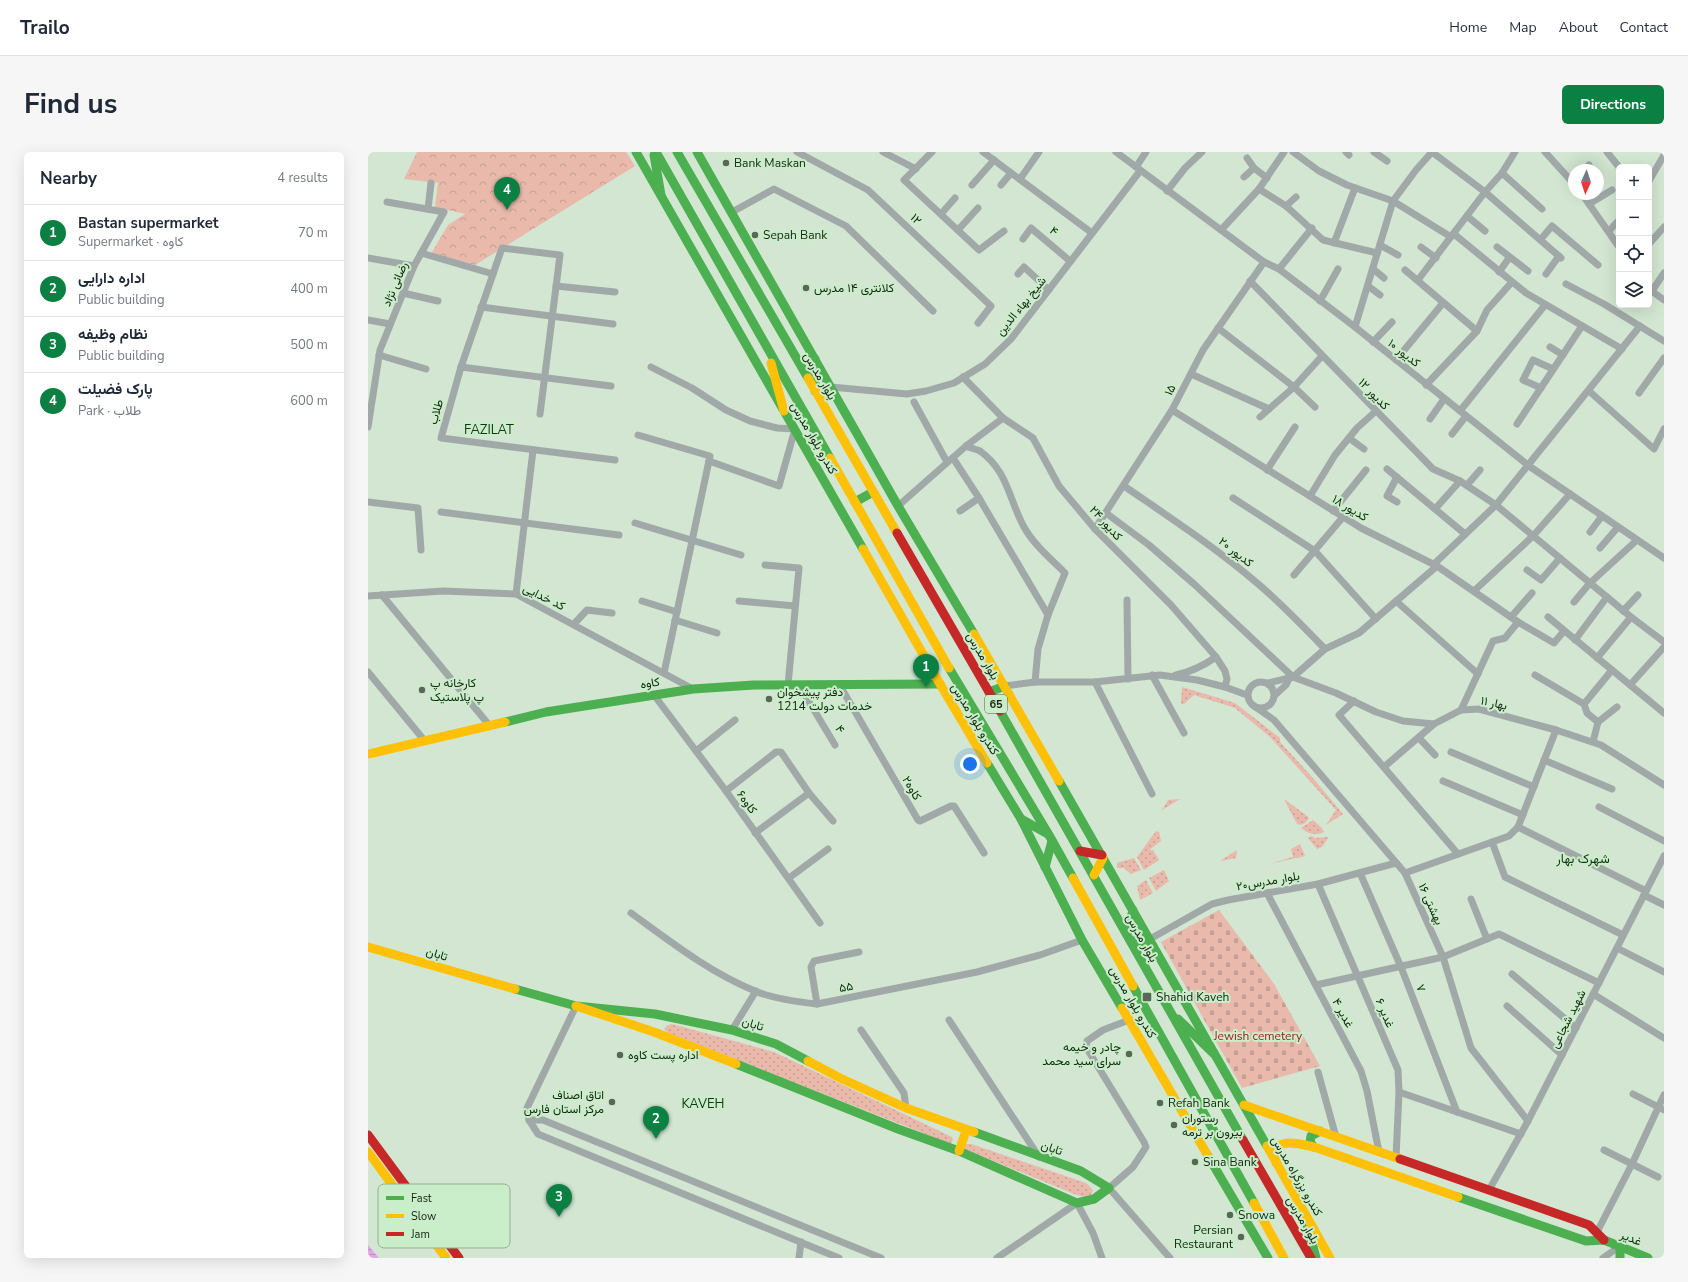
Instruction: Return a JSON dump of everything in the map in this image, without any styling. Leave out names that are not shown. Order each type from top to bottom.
[{"type":"main road","name":"کندرو بلوار مدرس","points":[[636,152],[940,684],[1021,819],[1082,940],[1268,1258]]},
{"type":"main road","points":[[654,152],[661,195]]},
{"type":"main road","name":"65","points":[[654,152],[766,345],[954,677],[1050,838],[1284,1258]]},
{"type":"main road","name":"بلوار مدرس","points":[[677,152],[1094,875],[1168,1010],[1310,1258]]},
{"type":"main road","points":[[697,152],[898,506],[1103,857],[1213,1053],[1244,1105],[1589,1225],[1604,1240]]},
{"type":"main road","points":[[766,345],[784,411]]},
{"type":"main road","points":[[815,358],[815,392]]},
{"type":"main road","points":[[855,502],[873,492]]},
{"type":"main road","name":"کاوه","points":[[369,752],[546,712],[693,688],[839,684],[940,684]]},
{"type":"main road","points":[[989,692],[1004,686]]},
{"type":"main road","points":[[1021,819],[1050,838],[1045,867]]},
{"type":"main road","points":[[1080,851],[1103,857]]},
{"type":"main road","points":[[1094,875],[1103,857]]},
{"type":"main road","points":[[1133,910],[1128,937],[1152,942]]},
{"type":"main road","name":"تابان","points":[[368,947],[576,1006],[655,1014],[732,1030],[776,1044],[840,1078],[906,1108],[1080,1171],[1109,1188]]},
{"type":"main road","points":[[576,1006],[654,1032],[959,1151],[1077,1203],[1094,1199],[1109,1188]]},
{"type":"main road","points":[[1168,1010],[1213,1053]]},
{"type":"main road","name":"کندرو بزرگراه مدرس","points":[[1244,1105],[1330,1258]]},
{"type":"main road","points":[[959,1151],[966,1131]]},
{"type":"main road","points":[[1314,1147],[1310,1142],[1311,1136],[1320,1131]]},
{"type":"main road","points":[[368,1135],[404,1184]]},
{"type":"main road","points":[[1276,1164],[1275,1152],[1280,1145],[1292,1143],[1314,1147],[1586,1241],[1604,1240]]},
{"type":"main road","points":[[368,1152],[392,1184]]},
{"type":"main road","points":[[1304,1213],[1316,1258]]},
{"type":"main road","points":[[1271,1236],[1278,1258]]},
{"type":"main road","name":"غدیر","points":[[1604,1240],[1648,1258]]},
{"type":"main road","points":[[1620,1246],[1620,1258]]},
{"type":"main road","points":[[439,1248],[446,1258]]},
{"type":"main road","points":[[452,1248],[459,1258]]},
{"type":"street","name":"۱۲","points":[[797,152],[868,190],[991,306],[978,323]]},
{"type":"street","points":[[884,152],[916,168]]},
{"type":"street","points":[[932,152],[904,180],[979,250],[1004,231]]},
{"type":"street","points":[[983,152],[1092,233]]},
{"type":"street","points":[[1020,179],[1039,152]]},
{"type":"street","name":"کدیور ۱۰","points":[[1116,152],[1264,262],[1279,269],[1320,300],[1529,466],[1664,558]]},
{"type":"street","name":"شیخ بهاء الدین","points":[[831,387],[907,394],[926,391],[954,383],[984,364],[1011,339],[1049,290],[1138,169],[1146,152]]},
{"type":"street","points":[[1167,191],[1185,168],[1202,152]]},
{"type":"street","points":[[1221,230],[1259,189],[1284,152]]},
{"type":"street","points":[[1293,152],[1319,171],[1355,188],[1393,200],[1418,217],[1452,235],[1526,293],[1622,349]]},
{"type":"street","points":[[1374,152],[1386,161]]},
{"type":"street","points":[[1355,327],[1393,200],[1432,152],[1485,192],[1560,257],[1546,274]]},
{"type":"street","points":[[1418,280],[1485,192],[1502,173],[1514,152]]},
{"type":"street","points":[[1545,152],[1568,176]]},
{"type":"street","points":[[1607,152],[1616,164]]},
{"type":"street","points":[[1652,176],[1664,155]]},
{"type":"street","points":[[1247,158],[1254,168],[1267,178]]},
{"type":"street","points":[[972,185],[994,160]]},
{"type":"street","points":[[1244,177],[1254,168]]},
{"type":"street","points":[[1001,185],[1011,173]]},
{"type":"street","points":[[1502,173],[1542,209]]},
{"type":"street","points":[[428,209],[431,183]]},
{"type":"street","points":[[1334,243],[1355,188]]},
{"type":"street","points":[[732,212],[774,189],[846,226],[933,311]]},
{"type":"street","points":[[1259,189],[1286,206],[1312,228],[1323,240],[1377,253]]},
{"type":"street","points":[[1589,204],[1612,190]]},
{"type":"street","points":[[1286,206],[1296,197]]},
{"type":"street","points":[[941,214],[956,198]]},
{"type":"street","points":[[1586,200],[1616,242]]},
{"type":"street","name":"رضائی نژاد","points":[[368,427],[371,382],[379,355],[414,266],[444,212],[387,202]]},
{"type":"street","points":[[958,230],[978,208]]},
{"type":"street","points":[[1467,216],[1485,231]]},
{"type":"street","points":[[1609,231],[1616,223]]},
{"type":"street","points":[[1541,239],[1552,226],[1598,265]]},
{"type":"street","points":[[1652,241],[1664,227]]},
{"type":"street","name":"۴","points":[[1023,239],[1031,228],[1070,261]]},
{"type":"street","points":[[1279,269],[1312,228]]},
{"type":"street","points":[[1380,245],[1398,255]]},
{"type":"street","points":[[1421,247],[1436,258]]},
{"type":"street","points":[[1497,247],[1528,271]]},
{"type":"street","name":"طلاب","points":[[556,286],[560,256],[502,248],[461,367],[440,438],[615,460]]},
{"type":"street","points":[[421,253],[493,274]]},
{"type":"street","points":[[368,258],[414,266]]},
{"type":"street","points":[[1499,272],[1510,258]]},
{"type":"street","name":"۱۵","points":[[1095,529],[1172,410],[1203,350],[1264,262]]},
{"type":"street","points":[[1018,274],[1024,267],[1049,290]]},
{"type":"street","points":[[1320,300],[1338,269]]},
{"type":"street","points":[[1373,269],[1384,278]]},
{"type":"street","points":[[1405,270],[1477,331]]},
{"type":"street","points":[[1652,288],[1664,273]]},
{"type":"street","name":"کدیور ۱۲","points":[[1250,281],[1433,469],[1463,483],[1496,505],[1631,618],[1664,642]]},
{"type":"street","points":[[1426,384],[1477,331],[1487,310],[1512,282]]},
{"type":"street","points":[[1566,284],[1664,341]]},
{"type":"street","points":[[540,414],[556,286],[615,292]]},
{"type":"street","points":[[1368,286],[1380,295]]},
{"type":"street","points":[[1652,291],[1664,300]]},
{"type":"street","points":[[403,293],[438,301]]},
{"type":"street","points":[[1396,360],[1443,303]]},
{"type":"street","points":[[1452,434],[1463,414],[1545,305]]},
{"type":"street","points":[[482,307],[613,324]]},
{"type":"street","points":[[368,320],[390,324]]},
{"type":"street","points":[[1373,342],[1392,322]]},
{"type":"street","points":[[1517,424],[1582,326]]},
{"type":"street","points":[[1274,694],[1325,649],[1359,633],[1376,619],[1435,565],[1496,505],[1529,466],[1640,326]]},
{"type":"street","points":[[1218,328],[1294,387],[1315,407]]},
{"type":"street","points":[[1550,347],[1563,355]]},
{"type":"street","points":[[379,355],[426,368]]},
{"type":"street","points":[[1260,418],[1294,387],[1322,356]]},
{"type":"street","points":[[1639,393],[1664,358]]},
{"type":"street","points":[[1541,388],[1523,380],[1533,360],[1554,369]]},
{"type":"street","points":[[461,367],[611,386]]},
{"type":"street","points":[[638,435],[709,459],[779,486],[795,429],[777,428],[750,421],[726,410],[692,388],[651,367]]},
{"type":"street","points":[[1191,374],[1269,409]]},
{"type":"street","name":"کدیور ۲۴","points":[[964,377],[1003,418],[1033,438],[1060,486],[1095,529],[1171,605],[1216,657],[1225,671],[1227,679],[1225,687]]},
{"type":"street","points":[[1588,391],[1654,449],[1664,429]]},
{"type":"street","points":[[1430,419],[1444,399]]},
{"type":"street","points":[[914,402],[950,460],[979,498],[1048,615]]},
{"type":"street","name":"کدیور ۱۸","points":[[1172,410],[1343,518],[1435,565],[1518,622],[1554,643],[1564,631]]},
{"type":"street","points":[[1310,496],[1335,455],[1357,428],[1376,412]]},
{"type":"street","points":[[898,506],[966,446],[1003,418]]},
{"type":"street","points":[[1267,470],[1295,427]]},
{"type":"street","points":[[1349,438],[1364,449]]},
{"type":"street","points":[[966,446],[979,450],[997,467],[1003,477],[1023,526],[1031,539],[1065,573],[1048,615],[1038,649],[1035,682]]},
{"type":"street","points":[[516,594],[533,450]]},
{"type":"street","points":[[664,673],[709,459]]},
{"type":"street","points":[[1333,511],[1366,470]]},
{"type":"street","points":[[1387,470],[1465,534]]},
{"type":"street","points":[[1435,509],[1463,483],[1480,470]]},
{"type":"street","points":[[1396,502],[1387,496],[1397,477]]},
{"type":"street","name":"کدیور ۲۰","points":[[1124,486],[1208,545],[1255,582],[1278,601],[1325,649]]},
{"type":"street","points":[[1474,591],[1533,536],[1570,494]]},
{"type":"street","points":[[960,511],[979,498]]},
{"type":"street","points":[[1233,498],[1315,551],[1376,619]]},
{"type":"street","points":[[368,502],[418,508],[420,550]]},
{"type":"street","points":[[441,512],[619,535]]},
{"type":"street","points":[[1106,513],[1149,545],[1189,579],[1291,678],[1336,693],[1376,712],[1402,721],[1434,724]]},
{"type":"street","points":[[1590,532],[1602,516]]},
{"type":"street","points":[[1294,575],[1343,518]]},
{"type":"street","points":[[635,523],[741,555]]},
{"type":"street","points":[[1600,548],[1618,527]]},
{"type":"street","points":[[1574,602],[1590,583],[1637,540]]},
{"type":"street","points":[[1527,570],[1541,580],[1560,558]]},
{"type":"street","points":[[765,564],[799,568],[788,685]]},
{"type":"street","name":"کد خدایی","points":[[368,596],[443,591],[516,594],[693,688]]},
{"type":"street","points":[[1511,617],[1532,593]]},
{"type":"street","points":[[382,595],[489,725]]},
{"type":"street","points":[[1623,611],[1638,595]]},
{"type":"street","points":[[1576,640],[1607,597]]},
{"type":"street","points":[[1127,600],[1128,679]]},
{"type":"street","points":[[642,601],[717,633]]},
{"type":"street","points":[[739,601],[795,606]]},
{"type":"street","points":[[1396,601],[1478,674]]},
{"type":"street","points":[[574,624],[587,610],[612,613]]},
{"type":"street","points":[[1548,617],[1664,713]]},
{"type":"street","points":[[1597,658],[1631,618]]},
{"type":"street","points":[[1461,710],[1493,641],[1505,638],[1518,622]]},
{"type":"street","points":[[1630,685],[1664,647]]},
{"type":"street","points":[[1170,676],[1200,668],[1216,657]]},
{"type":"street","points":[[1584,704],[1612,670]]},
{"type":"street","points":[[368,672],[424,740]]},
{"type":"street","points":[[1004,686],[1035,682],[1095,682],[1152,675],[1170,676],[1225,687],[1247,695]]},
{"type":"street","points":[[1152,675],[1184,733]]},
{"type":"street","points":[[1535,675],[1584,704],[1587,713],[1598,722]]},
{"type":"street","points":[[1271,703],[1263,708],[1254,706],[1248,699],[1248,690],[1258,681],[1268,683],[1291,678]]},
{"type":"street","points":[[1095,682],[1152,794]]},
{"type":"street","points":[[1268,683],[1274,690],[1271,703],[1274,720]]},
{"type":"street","name":"کاوه۲","points":[[839,684],[918,820],[920,821],[950,806],[954,806],[984,853]]},
{"type":"street","name":"۴","points":[[800,685],[835,745]]},
{"type":"street","name":"کاوه۶","points":[[654,695],[726,791],[820,923]]},
{"type":"street","points":[[1354,702],[1339,715],[1458,854]]},
{"type":"street","name":"۱۶ بهشتی","points":[[1254,706],[1274,720],[1405,872],[1443,957],[1471,1048],[1528,1121]]},
{"type":"street","points":[[1593,742],[1598,722],[1617,707]]},
{"type":"street","name":"بهار ۱۱","points":[[1384,767],[1434,724],[1461,710],[1480,709],[1556,730],[1601,745],[1664,785]]},
{"type":"street","points":[[696,751],[735,720]]},
{"type":"street","points":[[1405,872],[1510,836],[1518,827],[1556,730]]},
{"type":"street","points":[[1419,738],[1436,755]]},
{"type":"street","points":[[726,791],[779,752],[782,752],[809,793],[833,822]]},
{"type":"street","points":[[1451,752],[1534,787]]},
{"type":"street","points":[[1544,760],[1612,789]]},
{"type":"street","points":[[1443,782],[1523,815]]},
{"type":"street","points":[[755,833],[809,793]]},
{"type":"street","points":[[1599,807],[1664,841]]},
{"type":"street","points":[[1518,827],[1645,893],[1664,905]]},
{"type":"street","points":[[1492,842],[1505,877],[1623,935]]},
{"type":"street","points":[[789,878],[828,849]]},
{"type":"street","name":"شهید شجاعی","points":[[1489,1190],[1528,1121],[1664,856]]},
{"type":"street","name":"بلوار مدرس۲۰","points":[[1152,942],[1212,904],[1318,884],[1396,863]]},
{"type":"street","name":"۷","points":[[1360,872],[1401,966],[1457,1112]]},
{"type":"street","name":"غدیر ۶","points":[[1318,884],[1398,1070],[1399,1092],[1396,1158]]},
{"type":"street","name":"غدیر ۴","points":[[1267,893],[1361,1071],[1367,1091],[1379,1152]]},
{"type":"street","points":[[1471,899],[1487,939]]},
{"type":"street","name":"۵۵","points":[[631,913],[695,959],[756,992],[804,1003],[817,1004],[977,972],[1040,955],[1082,940]]},
{"type":"street","points":[[1316,985],[1443,957],[1499,934],[1599,983]]},
{"type":"street","points":[[1617,948],[1664,972]]},
{"type":"street","points":[[817,1004],[811,966],[814,961],[859,952]]},
{"type":"street","points":[[1512,974],[1576,1028]]},
{"type":"street","points":[[732,1030],[756,992]]},
{"type":"street","points":[[1593,994],[1664,1038]]},
{"type":"street","points":[[576,1006],[527,1108],[529,1120],[538,1134],[839,1258]]},
{"type":"street","points":[[1507,1006],[1562,1055]]},
{"type":"street","points":[[949,1020],[1040,1157]]},
{"type":"street","points":[[1129,1020],[1115,1024],[1092,1037],[1087,1041],[1086,1047],[1146,1147],[1133,1167],[1109,1188],[1170,1258]]},
{"type":"street","points":[[861,1030],[904,1093],[906,1108]]},
{"type":"street","points":[[1318,1072],[1336,1137]]},
{"type":"street","points":[[1399,1092],[1520,1134]]},
{"type":"street","points":[[1633,1094],[1661,1109]]},
{"type":"street","points":[[1597,1232],[1661,1109],[1664,1095]]},
{"type":"street","points":[[529,1120],[543,1120],[881,1258]]},
{"type":"street","points":[[1604,1150],[1658,1177]]},
{"type":"street","points":[[997,1258],[1077,1203],[1093,1233],[1102,1258]]},
{"type":"street","points":[[799,1258],[801,1242]]},
{"type":"street","points":[[1603,1258],[1620,1246]]},
{"type":"green space","points":[[417,152],[626,152],[635,166],[475,265],[431,254],[448,225],[465,214],[435,207],[438,183],[404,179]]},
{"type":"green space","points":[[1182,687],[1235,703],[1280,738],[1280,742],[1343,814],[1326,825],[1336,810],[1269,736],[1235,708],[1194,695],[1184,704],[1181,704]]},
{"type":"green space","points":[[1180,799],[1162,810],[1168,800]]},
{"type":"green space","points":[[1284,799],[1309,818],[1305,823],[1301,825],[1297,824]]},
{"type":"green space","points":[[1313,820],[1324,832],[1312,834],[1301,828]]},
{"type":"green space","points":[[1156,831],[1159,832],[1161,841],[1149,850],[1153,850],[1159,860],[1144,870],[1137,857]]},
{"type":"green space","points":[[1312,836],[1315,838],[1328,838],[1322,847],[1317,849],[1308,838]]},
{"type":"green space","points":[[1300,844],[1305,856],[1269,864],[1293,857],[1291,849]]},
{"type":"green space","points":[[1237,850],[1236,858],[1220,861]]},
{"type":"green space","points":[[1134,858],[1141,870],[1131,874],[1124,868],[1117,868],[1117,863]]},
{"type":"green space","points":[[1164,870],[1169,881],[1156,891],[1149,878]]},
{"type":"green space","points":[[1146,880],[1153,893],[1140,900],[1137,886]]},
{"type":"green space","name":"Jewish cemetery","points":[[1219,910],[1274,984],[1320,1066],[1242,1088],[1161,942]]},
{"type":"green space","points":[[672,1024],[774,1052],[952,1137],[953,1140],[951,1143],[946,1142],[668,1033],[664,1029],[668,1025]]},
{"type":"green space","points":[[965,1144],[971,1144],[1086,1183],[1093,1190],[1091,1195],[1084,1197],[1074,1194],[965,1149]]},
{"type":"shaded area","points":[[368,1245],[379,1258],[368,1258]]},
{"type":"traffic: fast","points":[[636,152],[863,549]]},
{"type":"traffic: fast","points":[[656,152],[830,458]]},
{"type":"traffic: fast","points":[[677,152],[808,378]]},
{"type":"traffic: fast","points":[[697,152],[898,506],[974,634]]},
{"type":"traffic: fast","points":[[654,155],[661,195]]},
{"type":"traffic: fast","points":[[815,359],[815,391]]},
{"type":"traffic: fast","points":[[855,502],[873,492]]},
{"type":"traffic: fast","points":[[949,668],[1073,878]]},
{"type":"traffic: fast","points":[[505,722],[546,712],[693,689],[754,685],[940,684]]},
{"type":"traffic: fast","points":[[989,692],[1005,686]]},
{"type":"traffic: fast","points":[[1000,711],[1243,1140]]},
{"type":"traffic: fast","points":[[987,763],[1021,819],[1082,940],[1122,1008]]},
{"type":"traffic: fast","points":[[1059,781],[1267,1146]]},
{"type":"traffic: fast","points":[[1021,819],[1048,834]]},
{"type":"traffic: fast","points":[[1045,867],[1052,841]]},
{"type":"traffic: fast","points":[[1127,934],[1133,910]]},
{"type":"traffic: fast","points":[[1130,940],[1153,946]]},
{"type":"traffic: fast","points":[[1133,986],[1254,1203]]},
{"type":"traffic: fast","points":[[515,989],[576,1006],[655,1014],[732,1030],[776,1044],[808,1061]]},
{"type":"traffic: fast","points":[[1178,1019],[1213,1053]]},
{"type":"traffic: fast","points":[[736,1064],[898,1129],[959,1151],[1077,1203],[1094,1199],[1109,1188],[1081,1171],[974,1132]]},
{"type":"traffic: fast","points":[[1314,1147],[1310,1142],[1311,1136],[1320,1131]]},
{"type":"traffic: fast","points":[[1208,1156],[1268,1258]]},
{"type":"traffic: fast","points":[[1458,1197],[1586,1241],[1604,1240],[1648,1258]]},
{"type":"traffic: fast","points":[[1304,1213],[1316,1258]]},
{"type":"traffic: fast","points":[[1620,1246],[1620,1258]]},
{"type":"traffic: slow","points":[[771,363],[784,411]]},
{"type":"traffic: slow","points":[[808,378],[897,533]]},
{"type":"traffic: slow","points":[[830,458],[949,668]]},
{"type":"traffic: slow","points":[[863,549],[987,763]]},
{"type":"traffic: slow","points":[[974,634],[1059,781]]},
{"type":"traffic: slow","points":[[368,754],[505,722]]},
{"type":"traffic: slow","points":[[1094,875],[1103,858]]},
{"type":"traffic: slow","points":[[1073,878],[1133,986]]},
{"type":"traffic: slow","points":[[368,947],[515,989]]},
{"type":"traffic: slow","points":[[576,1006],[654,1032],[736,1064]]},
{"type":"traffic: slow","points":[[1122,1008],[1208,1156]]},
{"type":"traffic: slow","points":[[808,1061],[840,1078],[906,1108],[974,1132]]},
{"type":"traffic: slow","points":[[1244,1105],[1400,1159]]},
{"type":"traffic: slow","points":[[959,1151],[966,1131]]},
{"type":"traffic: slow","points":[[1276,1163],[1275,1154],[1277,1148],[1281,1145],[1286,1143],[1304,1145],[1314,1147],[1458,1197]]},
{"type":"traffic: slow","points":[[1267,1146],[1330,1258]]},
{"type":"traffic: slow","points":[[368,1152],[392,1184]]},
{"type":"traffic: slow","points":[[1254,1203],[1284,1258]]},
{"type":"traffic: slow","points":[[439,1248],[446,1258]]},
{"type":"traffic: jam","points":[[897,533],[1000,711]]},
{"type":"traffic: jam","points":[[1080,851],[1102,855]]},
{"type":"traffic: jam","points":[[368,1135],[404,1184]]},
{"type":"traffic: jam","points":[[1243,1140],[1311,1258]]},
{"type":"traffic: jam","points":[[1400,1159],[1589,1225],[1604,1240]]},
{"type":"traffic: jam","points":[[452,1248],[459,1258]]},
{"type":"place","name":"Bank Maskan","points":[[726,163]]},
{"type":"place","name":"پارک فضیلت","points":[[507,210]]},
{"type":"place","name":"Sepah Bank","points":[[755,235]]},
{"type":"place","name":"کلانتری ۱۴ مدرس","points":[[806,288]]},
{"type":"place","name":"Bastan supermarket","points":[[926,687]]},
{"type":"place","name":"کارخانه پ پ پلاستیک","points":[[422,690]]},
{"type":"place","name":"دفتر پیشخوان خدمات دولت 1214","points":[[769,699]]},
{"type":"place","name":"Shahid Kaveh","points":[[1147,997]]},
{"type":"place","name":"چادر و خیمه سرای سید محمد","points":[[1129,1054]]},
{"type":"place","name":"اداره پست کاوه","points":[[620,1055]]},
{"type":"place","name":"اتاق اصناف مرکز استان فارس","points":[[612,1102]]},
{"type":"place","name":"Refah Bank","points":[[1160,1103]]},
{"type":"place","name":"رستوران بیرون بر ترمه","points":[[1174,1125]]},
{"type":"place","name":"اداره دارایی","points":[[656,1139]]},
{"type":"place","name":"Sina Bank","points":[[1195,1162]]},
{"type":"place","name":"Snowa","points":[[1230,1215]]},
{"type":"place","name":"نظام وظیفه","points":[[559,1217]]},
{"type":"place","name":"Persian Restaurant","points":[[1241,1237]]},
{"type":"district","name":"FAZILAT","points":[[489,430]]},
{"type":"district","name":"شهرک بهار","points":[[1583,859]]},
{"type":"district","name":"KAVEH","points":[[703,1104]]}]
